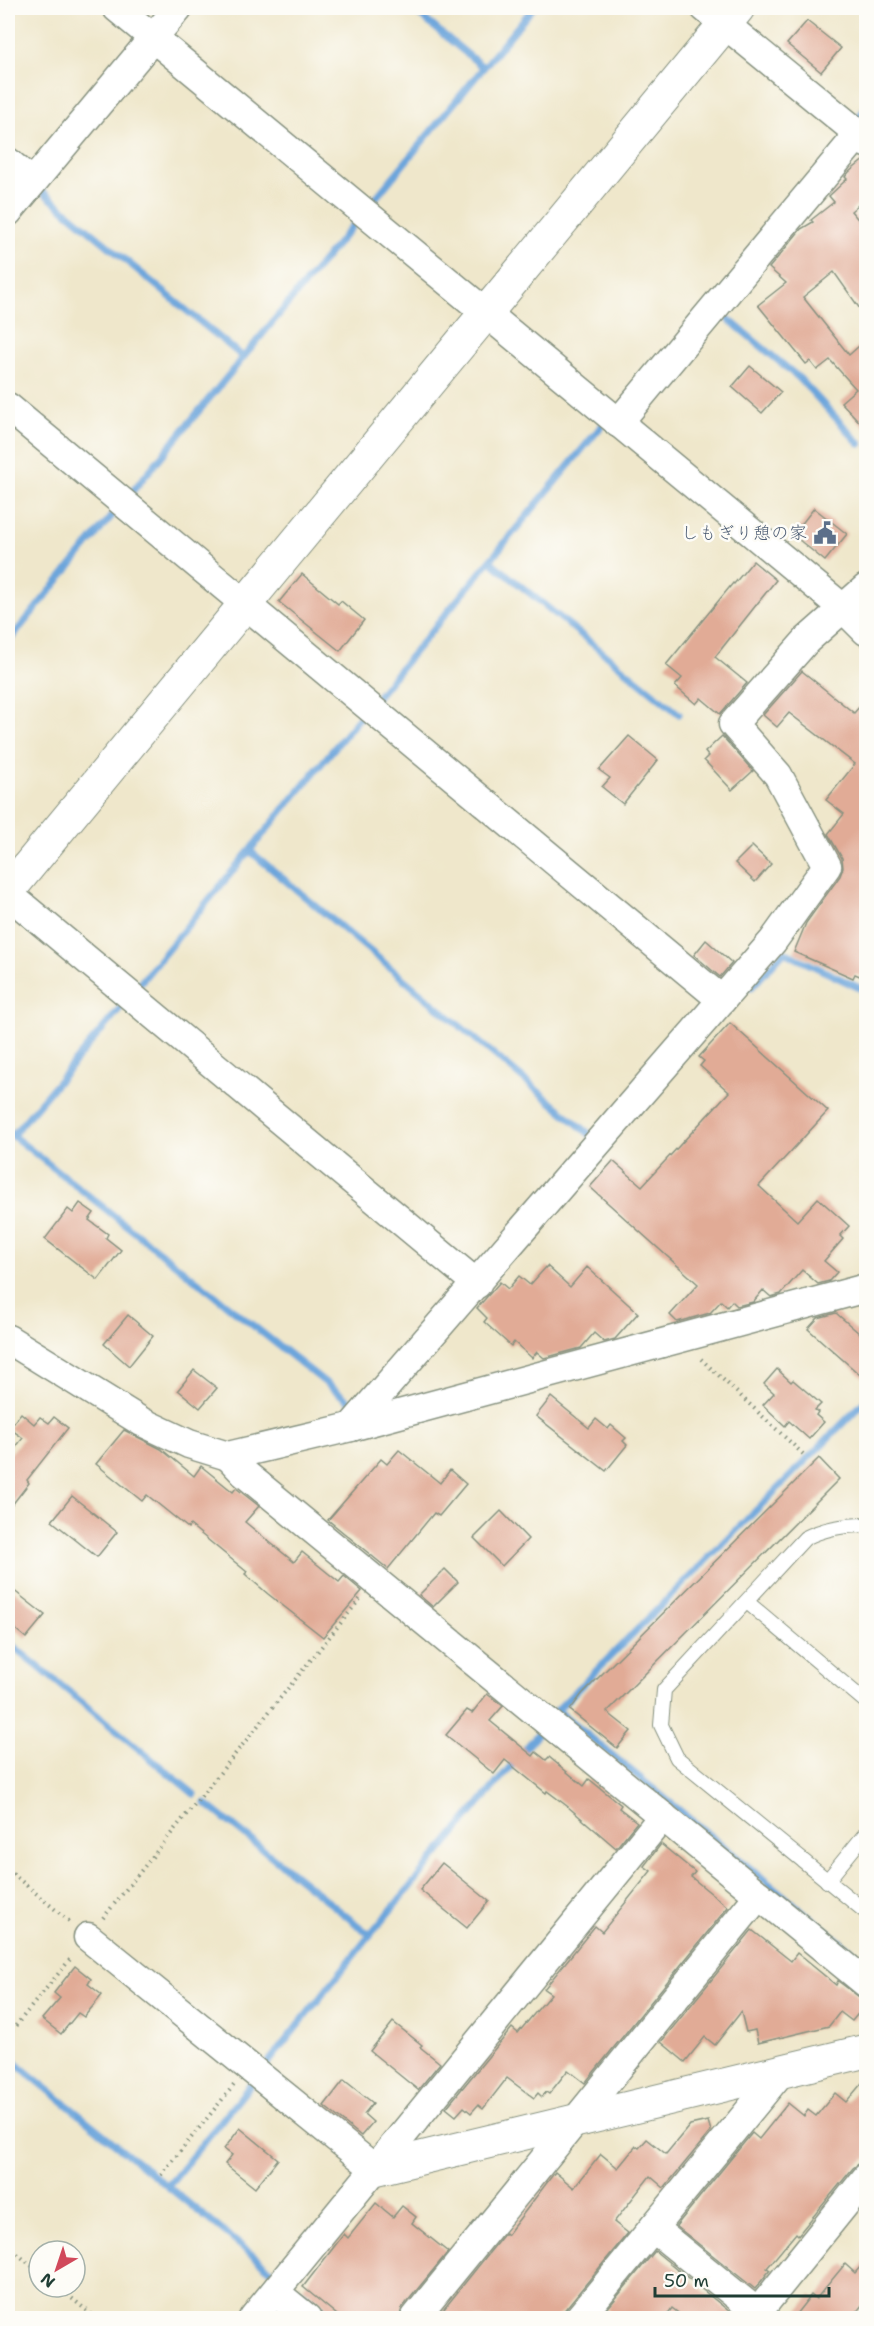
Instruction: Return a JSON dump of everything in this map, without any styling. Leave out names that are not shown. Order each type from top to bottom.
[{"type":"street","points":[[117,8],[844,609],[867,631]]},
{"type":"street","points":[[8,212],[177,8]]},
{"type":"street","points":[[477,1284],[8,893],[485,313],[723,13],[863,139],[618,423]]},
{"type":"street","points":[[8,162],[32,182]]},
{"type":"street","points":[[8,407],[722,1000]]},
{"type":"street","points":[[351,1427],[773,941],[826,866],[778,775],[733,724],[807,640],[867,588]]},
{"type":"street","points":[[228,1456],[351,1427],[867,1288]]},
{"type":"street","points":[[10,1346],[142,1422],[189,1444],[228,1456],[244,1473],[867,1983]]},
{"type":"street","points":[[253,2319],[663,1816]]},
{"type":"street","points":[[415,2319],[759,1895]]},
{"type":"street","points":[[88,1936],[375,2169]]},
{"type":"street","points":[[375,2169],[867,2051]]},
{"type":"street","points":[[579,2319],[781,2072]]},
{"type":"street","points":[[653,2228],[756,2316],[867,2178]]},
{"type":"street","points":[[274,2292],[307,2319]]},
{"type":"lane","points":[[867,1525],[846,1525],[819,1531],[805,1538],[664,1690],[661,1725],[678,1758],[826,1881],[867,1912]]},
{"type":"lane","points":[[747,1602],[867,1702]]},
{"type":"lane","points":[[826,1881],[867,1833]]},
{"type":"path","points":[[679,1338],[803,1454]]},
{"type":"path","points":[[8,2035],[375,1580]]},
{"type":"path","points":[[8,1870],[88,1936]]},
{"type":"path","points":[[161,2175],[249,2068]]},
{"type":"path","points":[[8,2246],[27,2262]]},
{"type":"path","points":[[72,2299],[96,2319]]},
{"type":"building","points":[[807,21],[841,48],[821,72],[787,44]]},
{"type":"building","points":[[867,159],[867,206],[863,201],[851,211],[867,230],[867,319],[834,272],[803,297],[849,355],[867,339],[867,430],[841,402],[856,389],[830,360],[817,370],[810,361],[806,364],[758,305],[786,283],[769,268],[801,229],[813,222],[811,220],[834,202],[829,196],[847,179],[845,177],[849,172]]},
{"type":"building","points":[[750,366],[781,392],[762,413],[732,387]]},
{"type":"building","points":[[814,508],[847,534],[825,561],[793,535]]},
{"type":"building","points":[[753,561],[776,580],[715,657],[747,683],[720,714],[701,698],[696,704],[675,686],[682,678],[666,665]]},
{"type":"building","points":[[302,574],[338,604],[341,601],[364,620],[340,651],[279,602]]},
{"type":"building","points":[[802,671],[854,713],[867,698],[867,979],[855,974],[853,978],[794,952],[806,923],[840,876],[843,868],[842,858],[828,834],[844,814],[826,800],[855,764],[789,713],[777,727],[763,715]]},
{"type":"building","points":[[629,736],[658,760],[623,804],[602,787],[610,778],[599,770]]},
{"type":"building","points":[[722,736],[753,771],[732,790],[704,760],[708,756],[705,752]]},
{"type":"building","points":[[752,846],[771,864],[755,882],[735,863]]},
{"type":"building","points":[[706,940],[732,963],[720,977],[694,955]]},
{"type":"building","points":[[730,1023],[828,1111],[759,1186],[797,1221],[818,1198],[849,1226],[840,1236],[843,1239],[824,1261],[837,1272],[829,1281],[818,1284],[802,1270],[781,1294],[771,1297],[763,1290],[753,1302],[737,1306],[732,1301],[727,1307],[721,1301],[710,1313],[677,1322],[670,1315],[698,1284],[590,1187],[613,1161],[642,1186],[729,1092],[700,1066],[704,1061],[699,1057]]},
{"type":"building","points":[[80,1203],[94,1213],[89,1220],[108,1234],[106,1238],[121,1250],[98,1280],[45,1239],[68,1209],[73,1213]]},
{"type":"building","points":[[547,1266],[570,1287],[587,1267],[638,1313],[615,1339],[604,1342],[594,1333],[581,1348],[544,1358],[537,1352],[532,1358],[514,1342],[511,1346],[484,1322],[487,1318],[477,1308],[500,1282],[508,1289],[519,1276],[530,1285]]},
{"type":"building","points":[[836,1313],[867,1340],[867,1381],[808,1329],[818,1318]]},
{"type":"building","points":[[128,1315],[153,1336],[129,1366],[104,1344]]},
{"type":"building","points":[[777,1369],[821,1404],[815,1410],[818,1412],[816,1415],[824,1422],[809,1439],[789,1421],[785,1426],[763,1405],[774,1393],[764,1384]]},
{"type":"building","points":[[194,1370],[217,1388],[200,1408],[178,1390]]},
{"type":"building","points":[[551,1397],[589,1428],[596,1419],[608,1429],[611,1425],[626,1438],[623,1441],[627,1445],[606,1471],[536,1416]]},
{"type":"building","points":[[21,1413],[34,1424],[40,1417],[49,1423],[54,1417],[68,1428],[27,1480],[29,1483],[8,1510],[8,1457],[23,1438],[9,1428]]},
{"type":"building","points":[[124,1430],[161,1449],[194,1476],[201,1466],[233,1492],[236,1488],[259,1506],[245,1522],[294,1562],[302,1552],[339,1582],[344,1576],[362,1591],[323,1637],[268,1594],[245,1574],[247,1572],[190,1525],[188,1528],[147,1495],[142,1501],[96,1464]]},
{"type":"building","points":[[399,1450],[440,1483],[450,1470],[466,1484],[439,1516],[434,1513],[388,1569],[328,1520],[381,1459],[387,1464]]},
{"type":"building","points":[[819,1458],[839,1479],[607,1712],[631,1731],[617,1748],[570,1710],[582,1694]]},
{"type":"building","points":[[72,1496],[117,1532],[97,1557],[52,1521]]},
{"type":"building","points":[[501,1511],[528,1539],[502,1566],[474,1538]]},
{"type":"building","points":[[445,1569],[458,1582],[433,1607],[419,1595]]},
{"type":"building","points":[[8,1586],[45,1615],[26,1638],[8,1623]]},
{"type":"building","points":[[487,1694],[503,1706],[490,1721],[533,1756],[536,1752],[546,1760],[549,1757],[584,1786],[589,1779],[621,1805],[619,1808],[637,1822],[616,1848],[567,1806],[547,1791],[546,1793],[505,1760],[494,1774],[446,1735],[467,1710],[472,1713]]},
{"type":"building","points":[[661,1844],[695,1872],[691,1877],[728,1907],[585,2083],[568,2070],[549,2094],[546,2092],[542,2097],[538,2093],[534,2098],[507,2078],[483,2109],[478,2105],[471,2113],[464,2107],[456,2116],[446,2108],[512,2028],[518,2033],[551,1994],[544,1989],[595,1926],[602,1932],[651,1871],[644,1866]]},
{"type":"building","points":[[442,1863],[489,1901],[467,1928],[420,1890]]},
{"type":"building","points":[[752,1930],[791,1961],[797,1953],[836,1985],[838,1981],[867,2003],[852,2021],[840,2012],[829,2026],[758,2043],[755,2030],[746,2032],[741,2012],[715,2045],[705,2037],[685,2062],[661,2042]]},
{"type":"building","points":[[75,1966],[91,1979],[88,1984],[102,1995],[84,2017],[78,2013],[61,2034],[42,2019],[60,1998],[54,1993]]},
{"type":"building","points":[[393,2022],[440,2063],[418,2090],[370,2051]]},
{"type":"building","points":[[867,2077],[867,2158],[853,2168],[798,2235],[796,2233],[767,2268],[770,2270],[755,2289],[676,2226],[752,2133],[759,2139],[788,2103],[804,2116],[808,2110],[816,2116],[835,2093],[846,2102]]},
{"type":"building","points":[[344,2080],[373,2103],[364,2114],[373,2122],[361,2136],[324,2106]]},
{"type":"building","points":[[708,2121],[711,2131],[664,2188],[650,2176],[614,2222],[628,2233],[557,2319],[436,2319],[505,2233],[507,2235],[555,2172],[574,2188],[601,2154],[618,2168],[636,2146],[639,2148],[647,2139],[666,2154],[690,2125]]},
{"type":"building","points":[[240,2128],[278,2159],[255,2188],[225,2164],[232,2155],[224,2149]]},
{"type":"building","points":[[376,2203],[393,2217],[402,2206],[416,2217],[412,2223],[448,2252],[402,2308],[399,2319],[342,2319],[303,2287],[344,2234],[348,2238]]},
{"type":"building","points":[[655,2251],[736,2317],[735,2319],[686,2319],[672,2308],[664,2319],[619,2319],[607,2309]]},
{"type":"building","points":[[867,2259],[867,2299],[851,2319],[792,2319],[811,2295],[816,2299],[845,2264],[855,2273]]},
{"type":"waterway","points":[[411,8],[483,67]]},
{"type":"waterway","points":[[369,206],[533,8]]},
{"type":"waterway","points":[[857,119],[866,108]]},
{"type":"waterway","points":[[38,188],[243,357]]},
{"type":"waterway","points":[[131,493],[358,219]]},
{"type":"waterway","points":[[721,313],[799,378],[860,444]]},
{"type":"waterway","points":[[376,698],[604,423]]},
{"type":"waterway","points":[[8,642],[115,512]]},
{"type":"waterway","points":[[490,561],[679,714]]},
{"type":"waterway","points":[[135,989],[360,717]]},
{"type":"waterway","points":[[250,851],[593,1137]]},
{"type":"waterway","points":[[751,988],[784,952],[866,991]]},
{"type":"waterway","points":[[12,1136],[121,1007]]},
{"type":"waterway","points":[[8,1132],[355,1406]]},
{"type":"waterway","points":[[866,1400],[557,1710],[866,1963]]},
{"type":"waterway","points":[[8,1642],[194,1794]]},
{"type":"waterway","points":[[205,1803],[370,1935],[541,1730]]},
{"type":"waterway","points":[[264,2068],[370,1935]]},
{"type":"waterway","points":[[8,2057],[272,2271]]},
{"type":"waterway","points":[[168,2186],[252,2083]]},
{"type":"waterway","points":[[299,2291],[333,2318]]},
{"type":"place","name":"しもぎり憩の家","points":[[825,533]]}]
